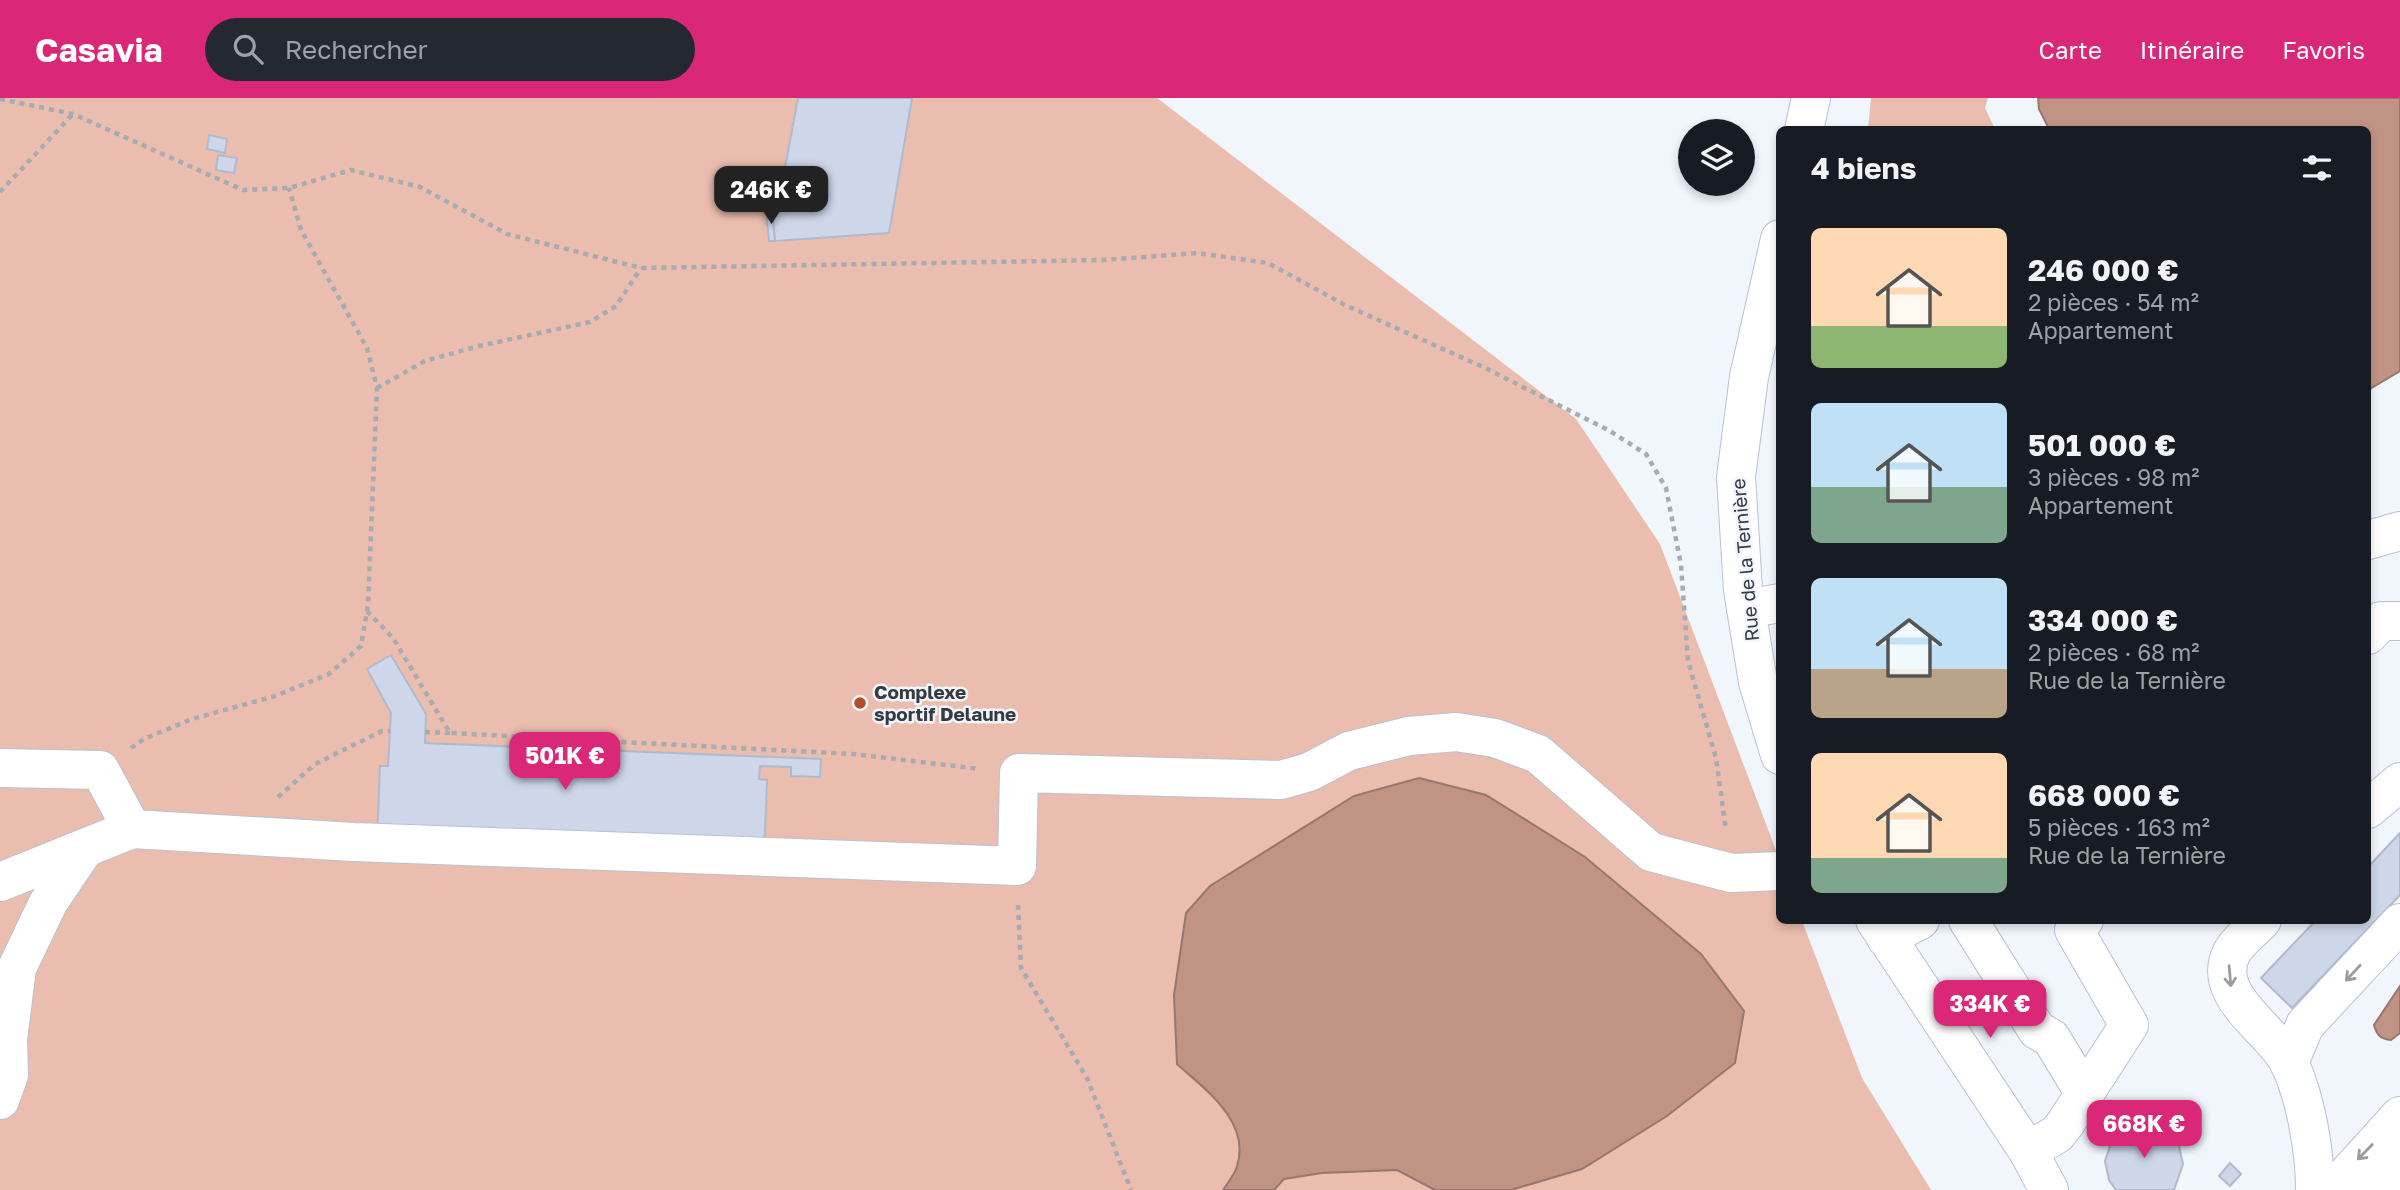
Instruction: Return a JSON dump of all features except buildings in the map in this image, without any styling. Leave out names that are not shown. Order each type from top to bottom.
[{"type":"street","points":[[1805,126],[1811,98]]},
{"type":"street","name":"Rue de la Ternière","points":[[1776,257],[1749,377],[1736,477],[1763,606],[1758,682],[1776,742]]},
{"type":"street","points":[[2371,539],[2400,531]]},
{"type":"street","points":[[2371,632],[2381,621],[2400,621]]},
{"type":"street","points":[[0,882],[132,829],[1017,866],[1019,774],[1280,780],[1309,772],[1349,751],[1409,736],[1456,733],[1495,738],[1538,754],[1651,852],[1731,873],[1776,871]]},
{"type":"street","points":[[0,768],[100,771],[132,829]]},
{"type":"street","points":[[2371,806],[2400,782]]},
{"type":"street","points":[[0,1100],[9,1075],[8,1039],[17,968],[48,903],[85,848]]},
{"type":"street","points":[[2289,1063],[2305,1025],[2400,923]]},
{"type":"street","points":[[1902,924],[1880,929],[2028,1151],[2049,1190]]},
{"type":"street","points":[[1970,924],[2036,1030],[2051,1038],[2085,1094]]},
{"type":"street","points":[[2028,1151],[2057,1134],[2129,1025],[2074,930],[2080,924]]},
{"type":"street","points":[[2258,924],[2233,951],[2228,977],[2236,1000],[2277,1043],[2289,1063],[2298,1087],[2315,1168],[2315,1190]]},
{"type":"street","points":[[2333,1190],[2400,1116]]},
{"type":"street","points":[[2373,1190],[2400,1163]]},
{"type":"path","points":[[0,99],[73,114],[243,190],[289,188],[351,170],[420,187],[507,233],[642,268],[1104,260],[1197,253],[1268,262],[1345,305],[1483,367],[1610,431],[1646,454],[1666,488],[1681,565],[1688,661],[1716,758],[1731,873]]},
{"type":"path","points":[[0,192],[73,114]]},
{"type":"path","points":[[100,771],[144,739],[192,719],[275,696],[329,674],[361,646],[367,611],[377,388],[367,348],[300,230],[289,188]]},
{"type":"path","points":[[377,388],[425,361],[478,346],[590,322],[616,306],[642,268]]},
{"type":"path","points":[[367,611],[393,638],[450,733]]},
{"type":"path","points":[[234,835],[315,764],[382,731],[390,731]]},
{"type":"path","points":[[425,732],[853,754],[1019,774]]},
{"type":"path","points":[[1017,866],[1021,968],[1087,1078],[1131,1190]]},
{"type":"shaded area","name":"Complexe sportif Delaune","points":[[0,98],[1157,98],[1576,419],[1660,544],[1776,850],[1776,924],[1803,924],[1862,1078],[1931,1190],[0,1190]]},
{"type":"shaded area","points":[[1871,98],[1988,98],[1985,108],[1994,126],[1868,126]]},
{"type":"shaded area","points":[[2038,98],[2400,98],[2400,371],[2371,388],[2371,126],[2048,126],[2039,109]]},
{"type":"shaded area","points":[[1419,778],[1486,795],[1585,857],[1701,954],[1744,1011],[1735,1063],[1667,1116],[1582,1169],[1511,1190],[1435,1190],[1397,1170],[1322,1173],[1284,1179],[1274,1190],[1223,1190],[1237,1166],[1240,1150],[1238,1135],[1223,1108],[1177,1064],[1174,995],[1186,913],[1210,886],[1354,796]]},
{"type":"shaded area","points":[[2400,986],[2400,1033],[2391,1040],[2385,1039],[2378,1034],[2374,1025]]},
{"type":"place","name":"Complexe sportif Delaune","points":[[860,703]]}]
